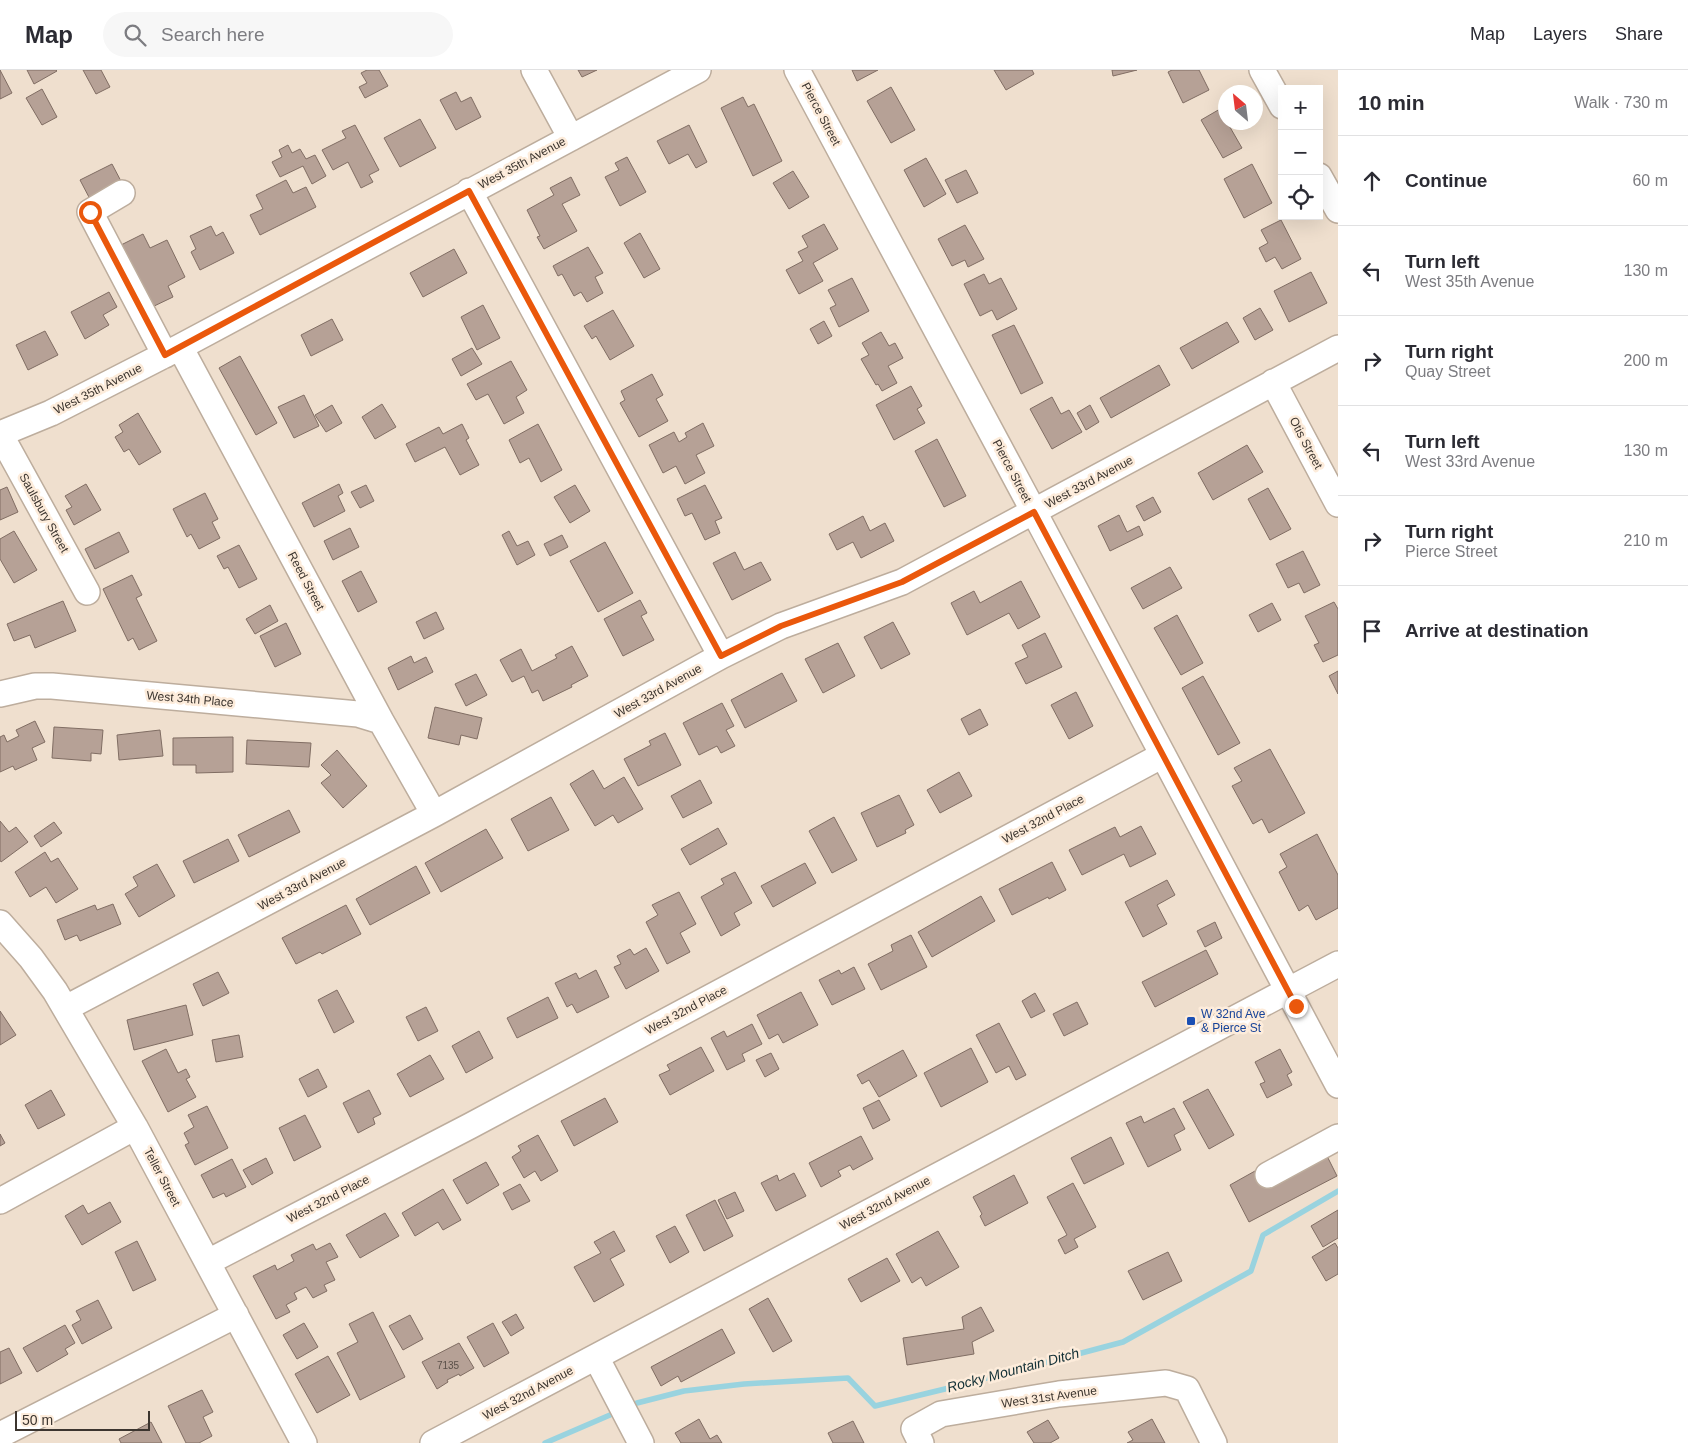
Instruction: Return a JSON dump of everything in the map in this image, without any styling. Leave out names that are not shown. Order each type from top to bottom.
[{"type":"street","points":[[534,70],[572,138]]},
{"type":"street","name":"West 35th Avenue","points":[[0,434],[51,413],[173,351],[698,70]]},
{"type":"street","name":"Pierce Street","points":[[797,70],[1336,1078]]},
{"type":"street","points":[[1262,70],[1278,99]]},
{"type":"street","points":[[1323,183],[1338,210]]},
{"type":"street","points":[[469,191],[721,656]]},
{"type":"street","name":"Reed Street","points":[[122,193],[90,212],[173,351],[434,814]]},
{"type":"street","name":"West 33rd Avenue","points":[[66,1008],[434,814],[721,656],[781,626],[902,582],[1338,348]]},
{"type":"street","name":"Otis Street","points":[[1273,382],[1338,504]]},
{"type":"street","name":"Saulsbury Street","points":[[0,434],[87,592]]},
{"type":"street","name":"West 34th Place","points":[[0,694],[27,688],[52,686],[358,714],[381,721]]},
{"type":"street","name":"West 32nd Place","points":[[208,1262],[478,1121],[1162,755]]},
{"type":"street","name":"Teller Street","points":[[0,923],[37,966],[66,1008],[135,1127],[304,1443]]},
{"type":"street","name":"West 32nd Avenue","points":[[433,1443],[1338,964]]},
{"type":"street","points":[[0,1201],[135,1127]]},
{"type":"street","points":[[1268,1175],[1338,1137]]},
{"type":"street","points":[[0,1435],[236,1314]]},
{"type":"street","points":[[596,1357],[641,1443]]},
{"type":"street","name":"West 31st Avenue","points":[[918,1436],[941,1414],[1059,1394],[1166,1383],[1187,1389],[1214,1443]]},
{"type":"building","points":[[0,70],[12,93],[0,99]]},
{"type":"building","points":[[27,70],[56,70],[57,71],[34,84]]},
{"type":"building","points":[[83,70],[101,70],[110,87],[96,94]]},
{"type":"building","points":[[367,70],[379,70],[388,86],[365,98],[359,87],[367,83],[361,73]]},
{"type":"building","points":[[578,70],[597,70],[582,77]]},
{"type":"building","points":[[852,70],[878,70],[857,81]]},
{"type":"building","points":[[994,70],[1032,70],[1034,74],[1006,90]]},
{"type":"building","points":[[1112,70],[1137,70],[1113,76]]},
{"type":"building","points":[[1172,70],[1199,70],[1209,90],[1183,103],[1168,72]]},
{"type":"building","points":[[891,87],[915,130],[891,143],[867,101]]},
{"type":"building","points":[[42,89],[57,117],[42,125],[26,98]]},
{"type":"building","points":[[456,92],[461,102],[471,97],[481,117],[456,130],[440,100]]},
{"type":"building","points":[[743,97],[748,107],[754,104],[782,161],[753,176],[721,108]]},
{"type":"building","points":[[1218,110],[1218,130],[1232,130],[1242,148],[1223,158],[1201,120]]},
{"type":"building","points":[[420,119],[436,148],[400,167],[384,138]]},
{"type":"building","points":[[355,125],[379,170],[369,175],[373,182],[361,188],[348,162],[333,170],[322,150],[346,138],[342,131]]},
{"type":"building","points":[[689,125],[707,162],[696,168],[688,154],[669,164],[657,141]]},
{"type":"building","points":[[288,145],[292,153],[300,149],[306,159],[315,155],[326,176],[312,184],[303,166],[280,177],[272,162],[282,157],[279,150]]},
{"type":"building","points":[[627,157],[646,192],[620,206],[605,177],[619,170],[615,163]]},
{"type":"building","points":[[926,158],[946,194],[924,207],[904,170]]},
{"type":"building","points":[[112,164],[123,185],[91,201],[80,180]]},
{"type":"building","points":[[1252,164],[1272,203],[1244,218],[1224,179]]},
{"type":"building","points":[[966,170],[978,193],[957,203],[945,180]]},
{"type":"building","points":[[793,171],[809,197],[789,209],[773,183]]},
{"type":"building","points":[[571,177],[580,195],[562,204],[577,231],[544,249],[537,237],[540,236],[527,210],[554,195],[550,188]]},
{"type":"building","points":[[286,180],[293,193],[306,187],[316,207],[260,235],[250,215],[263,209],[256,195]]},
{"type":"building","points":[[1281,220],[1301,259],[1282,269],[1275,257],[1266,262],[1259,248],[1268,243],[1261,230]]},
{"type":"building","points":[[824,224],[838,249],[813,263],[823,281],[799,294],[786,270],[803,261],[798,252],[808,247],[802,236]]},
{"type":"building","points":[[965,225],[984,259],[968,267],[965,260],[952,266],[938,239]]},
{"type":"building","points":[[211,226],[216,236],[223,232],[234,253],[200,270],[191,252],[196,249],[190,236]]},
{"type":"building","points":[[640,233],[660,269],[644,278],[624,243]]},
{"type":"building","points":[[143,234],[150,248],[167,240],[185,277],[168,286],[173,297],[150,308],[119,246]]},
{"type":"building","points":[[588,247],[603,273],[595,277],[603,293],[587,302],[581,292],[574,296],[562,274],[558,276],[553,266]]},
{"type":"building","points":[[454,249],[467,273],[423,297],[410,273]]},
{"type":"building","points":[[1311,272],[1327,303],[1289,322],[1274,291]]},
{"type":"building","points":[[984,274],[989,284],[1001,278],[1017,309],[997,320],[992,310],[980,316],[964,284]]},
{"type":"building","points":[[852,278],[869,311],[839,327],[830,308],[836,305],[828,290]]},
{"type":"building","points":[[109,292],[117,307],[103,315],[109,325],[85,339],[71,312]]},
{"type":"building","points":[[483,305],[500,338],[477,350],[461,317]]},
{"type":"building","points":[[1260,308],[1273,330],[1255,340],[1243,318]]},
{"type":"building","points":[[613,310],[634,346],[610,360],[596,336],[592,339],[584,326]]},
{"type":"building","points":[[332,319],[343,340],[311,356],[301,335]]},
{"type":"building","points":[[824,321],[832,336],[818,344],[810,329]]},
{"type":"building","points":[[1227,322],[1239,342],[1192,369],[1180,348]]},
{"type":"building","points":[[1014,325],[1043,383],[1021,394],[992,335]]},
{"type":"building","points":[[45,331],[58,355],[28,370],[16,345]]},
{"type":"building","points":[[881,332],[889,346],[895,343],[903,358],[888,366],[897,383],[882,391],[878,384],[876,385],[861,359],[869,355],[862,343]]},
{"type":"building","points":[[472,348],[482,364],[461,376],[452,359]]},
{"type":"building","points":[[240,356],[277,423],[256,435],[219,368]]},
{"type":"building","points":[[511,361],[527,390],[516,397],[524,413],[504,424],[488,394],[476,400],[467,384]]},
{"type":"building","points":[[1159,365],[1170,385],[1111,418],[1100,398]]},
{"type":"building","points":[[652,374],[663,395],[656,399],[668,421],[639,437],[620,403],[625,400],[621,391]]},
{"type":"building","points":[[911,386],[922,406],[917,409],[925,423],[894,440],[876,405]]},
{"type":"building","points":[[304,395],[319,426],[294,438],[278,407]]},
{"type":"building","points":[[1052,397],[1061,414],[1069,410],[1082,432],[1052,449],[1030,409]]},
{"type":"building","points":[[382,404],[396,427],[375,439],[362,417]]},
{"type":"building","points":[[332,405],[342,423],[326,432],[315,415]]},
{"type":"building","points":[[1090,405],[1099,422],[1086,430],[1077,413]]},
{"type":"building","points":[[138,413],[161,452],[139,465],[129,449],[124,452],[115,437],[123,432],[119,425]]},
{"type":"building","points":[[703,423],[714,446],[696,455],[705,473],[685,484],[676,466],[663,473],[649,445],[674,432],[679,442],[687,437],[685,433]]},
{"type":"building","points":[[462,424],[469,438],[466,440],[479,465],[460,475],[445,447],[415,462],[406,444],[439,427],[443,434]]},
{"type":"building","points":[[538,424],[562,470],[541,482],[529,458],[520,463],[509,440]]},
{"type":"building","points":[[937,439],[966,496],[944,507],[915,451]]},
{"type":"building","points":[[1247,445],[1263,472],[1213,500],[1198,473]]},
{"type":"building","points":[[86,484],[101,510],[74,525],[66,510],[72,507],[65,496]]},
{"type":"building","points":[[339,484],[343,493],[338,496],[345,511],[314,527],[302,503]]},
{"type":"building","points":[[366,485],[374,501],[360,508],[351,492]]},
{"type":"building","points":[[575,485],[590,511],[570,523],[554,497]]},
{"type":"building","points":[[705,485],[722,518],[715,521],[720,533],[705,540],[692,513],[685,516],[677,499]]},
{"type":"building","points":[[7,487],[18,512],[0,520],[0,490]]},
{"type":"building","points":[[1268,488],[1291,529],[1270,540],[1248,499]]},
{"type":"building","points":[[205,493],[218,519],[212,522],[220,538],[199,549],[191,534],[187,537],[173,509]]},
{"type":"building","points":[[1153,497],[1161,512],[1144,521],[1136,506]]},
{"type":"building","points":[[1119,515],[1127,532],[1139,526],[1143,535],[1110,551],[1098,526]]},
{"type":"building","points":[[863,516],[870,531],[885,523],[894,541],[861,558],[853,542],[837,550],[829,534]]},
{"type":"building","points":[[350,528],[359,547],[333,560],[324,541]]},
{"type":"building","points":[[14,531],[37,570],[14,583],[0,559],[0,539]]},
{"type":"building","points":[[509,531],[517,546],[528,541],[535,555],[517,565],[502,535]]},
{"type":"building","points":[[119,532],[129,552],[95,569],[85,549]]},
{"type":"building","points":[[562,535],[568,547],[550,556],[544,544]]},
{"type":"building","points":[[605,542],[633,593],[598,612],[570,561]]},
{"type":"building","points":[[239,545],[257,579],[239,588],[228,567],[224,569],[217,556]]},
{"type":"building","points":[[1303,551],[1320,585],[1304,593],[1299,583],[1288,588],[1276,564]]},
{"type":"building","points":[[735,552],[744,570],[761,562],[771,580],[732,600],[713,563]]},
{"type":"building","points":[[1170,567],[1182,588],[1143,609],[1131,588]]},
{"type":"building","points":[[361,571],[377,602],[358,612],[342,581]]},
{"type":"building","points":[[132,575],[142,595],[136,598],[157,641],[139,650],[133,638],[128,641],[103,589]]},
{"type":"building","points":[[1021,581],[1040,617],[1018,629],[1009,613],[967,635],[951,603],[974,591],[980,603]]},
{"type":"building","points":[[640,600],[647,613],[641,616],[654,640],[623,656],[604,619]]},
{"type":"building","points":[[63,601],[76,631],[35,648],[30,635],[14,641],[7,624]]},
{"type":"building","points":[[1334,602],[1338,609],[1338,655],[1323,662],[1314,645],[1319,643],[1305,616]]},
{"type":"building","points":[[1272,603],[1281,620],[1258,632],[1249,615]]},
{"type":"building","points":[[270,605],[278,621],[255,634],[246,619]]},
{"type":"building","points":[[436,612],[444,629],[424,639],[416,622]]},
{"type":"building","points":[[1177,615],[1203,663],[1181,675],[1154,628]]},
{"type":"building","points":[[893,622],[910,654],[881,669],[864,637]]},
{"type":"building","points":[[286,623],[301,654],[275,667],[260,636]]},
{"type":"building","points":[[1045,633],[1062,667],[1026,684],[1015,663],[1028,657],[1022,645]]},
{"type":"building","points":[[838,643],[855,676],[823,693],[805,659]]},
{"type":"building","points":[[572,646],[588,676],[571,685],[572,687],[543,701],[538,690],[532,693],[524,676],[512,682],[500,660],[521,649],[532,671],[557,658],[555,655]]},
{"type":"building","points":[[411,656],[414,663],[426,657],[433,672],[398,690],[388,668]]},
{"type":"building","points":[[1338,671],[1338,694],[1329,676]]},
{"type":"building","points":[[782,673],[797,701],[745,728],[731,700]]},
{"type":"building","points":[[476,674],[487,695],[466,706],[455,684]]},
{"type":"building","points":[[1203,676],[1240,743],[1218,755],[1182,688]]},
{"type":"building","points":[[1076,692],[1093,726],[1069,739],[1051,705]]},
{"type":"building","points":[[722,703],[734,726],[726,730],[735,746],[721,753],[717,746],[699,755],[683,723]]},
{"type":"building","points":[[435,707],[482,718],[477,739],[461,735],[459,745],[428,738]]},
{"type":"building","points":[[980,709],[988,725],[969,735],[961,719]]},
{"type":"building","points":[[35,721],[45,742],[32,748],[37,760],[15,770],[13,766],[0,772],[0,737],[4,735],[7,742],[19,736],[16,730]]},
{"type":"building","points":[[54,727],[103,730],[101,754],[91,753],[91,761],[52,758]]},
{"type":"building","points":[[160,730],[163,756],[119,760],[117,735]]},
{"type":"building","points":[[665,733],[681,765],[638,786],[624,759],[651,745],[649,741]]},
{"type":"building","points":[[233,737],[233,772],[196,773],[196,765],[173,765],[173,738]]},
{"type":"building","points":[[247,740],[311,743],[309,767],[246,764]]},
{"type":"building","points":[[1270,749],[1305,813],[1269,833],[1262,819],[1253,824],[1232,786],[1242,781],[1234,768]]},
{"type":"building","points":[[337,750],[367,786],[343,808],[321,783],[331,775],[321,765]]},
{"type":"building","points":[[593,770],[604,789],[624,777],[643,809],[618,823],[613,815],[595,826],[570,784]]},
{"type":"building","points":[[959,772],[972,796],[940,813],[927,790]]},
{"type":"building","points":[[700,780],[712,803],[683,818],[671,796]]},
{"type":"building","points":[[899,795],[914,825],[905,830],[906,833],[877,847],[861,813]]},
{"type":"building","points":[[551,797],[569,830],[528,851],[511,819]]},
{"type":"building","points":[[289,810],[300,832],[249,857],[238,835]]},
{"type":"building","points":[[834,817],[857,860],[832,873],[809,831]]},
{"type":"building","points":[[0,821],[9,832],[16,827],[28,842],[1,862],[0,860]]},
{"type":"building","points":[[54,822],[62,833],[41,847],[34,836]]},
{"type":"building","points":[[1141,826],[1156,854],[1130,867],[1124,854],[1082,875],[1069,850],[1115,827],[1120,837]]},
{"type":"building","points":[[718,828],[727,844],[690,865],[681,849]]},
{"type":"building","points":[[486,829],[503,858],[441,892],[425,863]]},
{"type":"building","points":[[1317,834],[1338,875],[1338,908],[1316,920],[1308,905],[1299,911],[1279,872],[1287,867],[1280,854]]},
{"type":"building","points":[[228,839],[239,861],[194,883],[183,861]]},
{"type":"building","points":[[45,852],[51,862],[58,858],[78,889],[56,903],[46,887],[30,897],[15,872]]},
{"type":"building","points":[[1052,862],[1066,890],[1012,915],[999,889]]},
{"type":"building","points":[[805,863],[816,883],[773,907],[761,886]]},
{"type":"building","points":[[157,864],[175,896],[139,917],[125,894],[138,886],[133,877]]},
{"type":"building","points":[[416,866],[430,893],[370,925],[356,899]]},
{"type":"building","points":[[735,872],[752,903],[734,913],[740,925],[721,936],[701,897],[724,884],[721,879]]},
{"type":"building","points":[[1167,880],[1175,895],[1157,905],[1167,924],[1143,937],[1125,902]]},
{"type":"building","points":[[679,892],[696,924],[680,933],[690,952],[667,964],[646,922],[658,915],[652,905]]},
{"type":"building","points":[[981,896],[995,921],[932,957],[918,932]]},
{"type":"building","points":[[113,904],[121,924],[80,941],[77,935],[65,940],[57,920],[95,905],[97,910]]},
{"type":"building","points":[[346,905],[361,934],[322,954],[320,952],[296,964],[282,938]]},
{"type":"building","points":[[1215,922],[1222,938],[1205,947],[1197,931]]},
{"type":"building","points":[[911,935],[927,967],[881,990],[868,964],[893,951],[891,945]]},
{"type":"building","points":[[646,948],[659,971],[626,989],[614,967],[621,964],[617,956],[630,949],[634,955]]},
{"type":"building","points":[[1206,950],[1218,974],[1155,1007],[1142,982]]},
{"type":"building","points":[[854,967],[865,989],[832,1005],[819,980],[839,970],[841,974]]},
{"type":"building","points":[[596,970],[609,997],[577,1013],[572,1004],[567,1007],[555,983],[576,973],[579,979]]},
{"type":"building","points":[[218,972],[229,993],[203,1006],[193,984]]},
{"type":"building","points":[[337,990],[354,1022],[334,1033],[318,1000]]},
{"type":"building","points":[[801,992],[818,1025],[783,1043],[778,1034],[769,1039],[757,1015]]},
{"type":"building","points":[[1035,993],[1045,1011],[1031,1018],[1022,1001]]},
{"type":"building","points":[[548,997],[558,1018],[517,1038],[507,1018]]},
{"type":"building","points":[[1077,1002],[1088,1024],[1064,1036],[1053,1014]]},
{"type":"building","points":[[186,1005],[193,1035],[134,1050],[127,1020]]},
{"type":"building","points":[[426,1007],[438,1031],[418,1041],[406,1017]]},
{"type":"building","points":[[0,1011],[16,1035],[0,1045]]},
{"type":"building","points":[[999,1023],[1026,1075],[1016,1080],[1009,1066],[996,1073],[976,1035]]},
{"type":"building","points":[[752,1024],[762,1044],[742,1054],[745,1061],[727,1070],[711,1038],[724,1031],[727,1037]]},
{"type":"building","points":[[479,1031],[493,1058],[466,1073],[452,1046]]},
{"type":"building","points":[[239,1035],[243,1057],[216,1062],[212,1040]]},
{"type":"building","points":[[701,1047],[714,1071],[670,1095],[659,1075],[670,1070],[667,1065]]},
{"type":"building","points":[[971,1048],[988,1082],[941,1107],[924,1073]]},
{"type":"building","points":[[166,1049],[178,1073],[186,1069],[190,1077],[186,1079],[196,1097],[168,1112],[142,1061]]},
{"type":"building","points":[[1280,1049],[1292,1072],[1287,1075],[1292,1085],[1267,1098],[1260,1084],[1265,1082],[1255,1062]]},
{"type":"building","points":[[903,1050],[917,1076],[879,1097],[869,1080],[862,1084],[857,1075]]},
{"type":"building","points":[[771,1053],[779,1069],[765,1077],[756,1060]]},
{"type":"building","points":[[430,1055],[444,1079],[410,1097],[397,1074]]},
{"type":"building","points":[[318,1069],[327,1087],[308,1097],[299,1079]]},
{"type":"building","points":[[1208,1089],[1234,1135],[1209,1149],[1183,1102]]},
{"type":"building","points":[[51,1090],[65,1115],[38,1129],[25,1105]]},
{"type":"building","points":[[369,1090],[381,1114],[373,1118],[375,1124],[358,1133],[343,1103]]},
{"type":"building","points":[[605,1098],[618,1122],[574,1146],[561,1121]]},
{"type":"building","points":[[879,1100],[890,1120],[873,1129],[863,1108]]},
{"type":"building","points":[[207,1106],[228,1148],[195,1165],[185,1145],[189,1143],[184,1133],[194,1127],[188,1115]]},
{"type":"building","points":[[1174,1108],[1185,1129],[1174,1135],[1181,1150],[1148,1167],[1126,1123],[1141,1116],[1144,1123]]},
{"type":"building","points":[[305,1115],[321,1147],[294,1161],[279,1128]]},
{"type":"building","points":[[0,1134],[5,1143],[0,1146]]},
{"type":"building","points":[[538,1135],[558,1171],[541,1181],[535,1171],[524,1178],[512,1157],[521,1151],[518,1146]]},
{"type":"building","points":[[861,1136],[873,1159],[853,1170],[850,1165],[838,1171],[841,1176],[821,1187],[809,1163]]},
{"type":"building","points":[[1111,1137],[1124,1164],[1084,1184],[1071,1158]]},
{"type":"building","points":[[1326,1154],[1337,1176],[1249,1222],[1230,1185],[1255,1171],[1263,1187]]},
{"type":"building","points":[[266,1158],[273,1173],[252,1185],[243,1170]]},
{"type":"building","points":[[232,1159],[246,1187],[226,1197],[224,1193],[213,1198],[201,1175]]},
{"type":"building","points":[[486,1162],[499,1185],[467,1204],[453,1180]]},
{"type":"building","points":[[794,1173],[806,1196],[776,1211],[761,1183],[777,1175],[779,1181]]},
{"type":"building","points":[[1014,1175],[1028,1203],[985,1226],[980,1216],[982,1214],[973,1197]]},
{"type":"building","points":[[1073,1183],[1096,1227],[1074,1239],[1078,1247],[1065,1254],[1058,1240],[1067,1235],[1047,1197]]},
{"type":"building","points":[[520,1184],[530,1201],[512,1210],[503,1193]]},
{"type":"building","points":[[443,1189],[461,1220],[443,1230],[438,1222],[415,1236],[402,1213]]},
{"type":"building","points":[[735,1192],[744,1211],[727,1219],[718,1200]]},
{"type":"building","points":[[715,1200],[733,1236],[704,1251],[686,1215]]},
{"type":"building","points":[[110,1202],[121,1222],[82,1245],[65,1216],[83,1205],[88,1214]]},
{"type":"building","points":[[1338,1210],[1338,1238],[1323,1247],[1311,1226]]},
{"type":"building","points":[[385,1213],[399,1236],[360,1258],[346,1235]]},
{"type":"building","points":[[675,1226],[689,1252],[670,1263],[656,1236]]},
{"type":"building","points":[[614,1231],[625,1251],[610,1259],[624,1285],[594,1302],[574,1267],[601,1253],[594,1242]]},
{"type":"building","points":[[938,1231],[959,1267],[926,1286],[921,1277],[912,1283],[896,1254]]},
{"type":"building","points":[[137,1241],[156,1280],[133,1291],[115,1252]]},
{"type":"building","points":[[330,1243],[338,1257],[326,1262],[335,1280],[324,1285],[327,1291],[313,1298],[306,1287],[294,1293],[297,1299],[286,1305],[290,1312],[276,1319],[253,1276],[275,1265],[277,1270],[294,1261],[291,1255],[313,1244],[316,1250]]},
{"type":"building","points":[[1335,1243],[1338,1248],[1338,1274],[1326,1281],[1312,1257]]},
{"type":"building","points":[[1168,1252],[1182,1281],[1143,1300],[1128,1271]]},
{"type":"building","points":[[887,1258],[900,1281],[861,1302],[848,1279]]},
{"type":"building","points":[[768,1298],[792,1341],[773,1352],[749,1309]]},
{"type":"building","points":[[98,1300],[112,1328],[82,1344],[72,1325],[81,1320],[76,1311]]},
{"type":"building","points":[[981,1307],[994,1331],[972,1342],[974,1354],[907,1365],[903,1338],[964,1329],[962,1317]]},
{"type":"building","points":[[373,1312],[405,1377],[360,1400],[337,1353],[358,1342],[349,1324]]},
{"type":"building","points":[[516,1314],[524,1328],[511,1336],[502,1322]]},
{"type":"building","points":[[410,1315],[423,1339],[403,1350],[389,1326]]},
{"type":"building","points":[[304,1323],[318,1347],[297,1359],[283,1335]]},
{"type":"building","points":[[493,1323],[509,1353],[484,1367],[467,1337]]},
{"type":"building","points":[[65,1325],[75,1343],[65,1349],[68,1354],[37,1372],[23,1348]]},
{"type":"building","points":[[722,1329],[735,1353],[681,1382],[678,1376],[661,1386],[651,1367]]},
{"type":"building","points":[[459,1343],[474,1368],[460,1376],[459,1374],[447,1380],[448,1382],[437,1389],[422,1362]]},
{"type":"building","points":[[9,1348],[22,1373],[0,1384],[0,1352]]},
{"type":"building","points":[[328,1356],[350,1395],[317,1413],[295,1374]]},
{"type":"building","points":[[202,1390],[213,1412],[203,1417],[212,1436],[199,1443],[186,1443],[168,1406]]},
{"type":"building","points":[[699,1419],[710,1439],[717,1435],[722,1443],[681,1443],[675,1433]]},
{"type":"building","points":[[1152,1419],[1165,1443],[1127,1443],[1133,1440],[1128,1432]]},
{"type":"building","points":[[1048,1420],[1059,1438],[1050,1443],[1034,1443],[1027,1432]]},
{"type":"building","points":[[853,1421],[864,1443],[833,1443],[828,1433]]},
{"type":"building","points":[[151,1422],[162,1443],[121,1443],[119,1439]]},
{"type":"waterway","name":"Rocky Mountain Ditch","points":[[637,1403],[684,1391],[744,1384],[848,1378],[875,1406],[1123,1342],[1251,1271],[1263,1235],[1338,1191]]},
{"type":"waterway","name":"Rocky Mountain Ditch","points":[[545,1443],[610,1415]]},
{"type":"place","name":"W 32nd Ave & Pierce St","points":[[1191,1021]]},
{"type":"route","points":[[90,212],[165,355],[469,191],[721,656],[781,626],[902,582],[1034,512],[1296,1006]]}]
